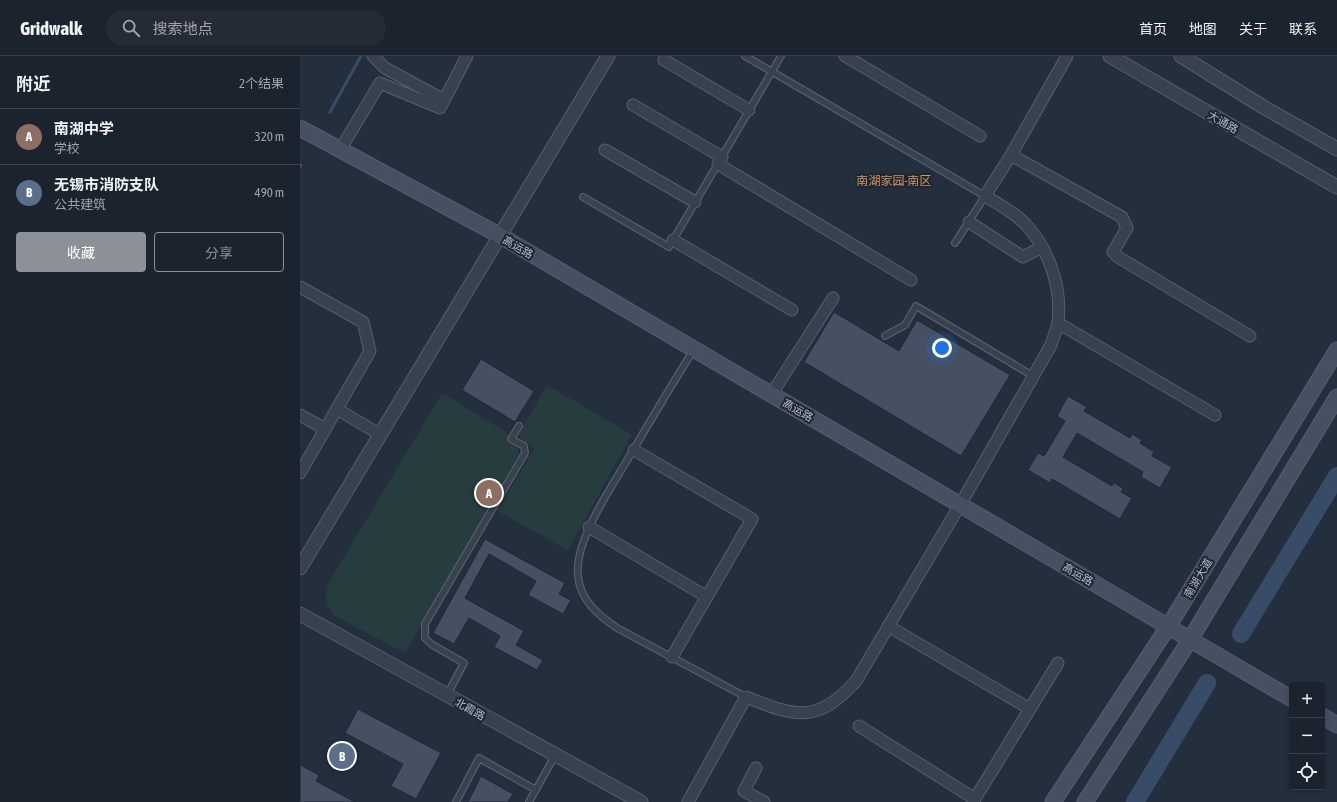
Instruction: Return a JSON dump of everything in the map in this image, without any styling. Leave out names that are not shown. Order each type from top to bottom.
[{"type":"main road","name":"高运路","points":[[300,128],[495,236],[960,506]]},
{"type":"main road","name":"高运路","points":[[300,132],[495,236]]},
{"type":"main road","name":"南湖大道","points":[[1053,802],[1167,628],[1337,350]]},
{"type":"main road","name":"高运路","points":[[693,351],[960,506],[1289,700]]},
{"type":"main road","points":[[1085,802],[1189,641],[1337,397]]},
{"type":"main road","name":"高运路","points":[[1189,641],[1289,697]]},
{"type":"main road","points":[[1325,718],[1337,725]]},
{"type":"main road","points":[[1325,722],[1337,728]]},
{"type":"street","points":[[340,150],[380,83],[440,108],[467,56]]},
{"type":"street","points":[[300,557],[377,433],[495,236],[600,56]]},
{"type":"street","points":[[495,236],[608,56]]},
{"type":"street","points":[[845,56],[980,136]]},
{"type":"street","points":[[688,802],[746,697],[773,708],[792,713],[811,713],[827,706],[844,694],[856,681],[960,506],[1051,345],[1058,323],[1059,299],[1054,272],[1042,247],[1028,227],[1011,213],[985,196],[1011,155],[1067,56]]},
{"type":"street","name":"大通路","points":[[1110,56],[1337,187]]},
{"type":"street","points":[[1181,56],[1265,108],[1337,148]]},
{"type":"street","points":[[375,58],[385,68],[444,100]]},
{"type":"street","points":[[664,60],[750,110]]},
{"type":"street","points":[[633,105],[720,161],[912,280]]},
{"type":"street","points":[[605,150],[695,202]]},
{"type":"street","points":[[1011,155],[1122,217],[1127,228],[1113,252],[1118,257],[1250,336]]},
{"type":"street","points":[[969,222],[1023,257],[1042,247]]},
{"type":"street","points":[[673,240],[792,310]]},
{"type":"street","points":[[300,287],[363,322],[370,351],[300,473]]},
{"type":"street","points":[[770,395],[833,298]]},
{"type":"street","points":[[1058,323],[1215,415]]},
{"type":"street","points":[[337,409],[377,433]]},
{"type":"street","points":[[300,415],[325,429]]},
{"type":"street","points":[[300,568],[377,433]]},
{"type":"street","points":[[634,450],[752,519],[672,657]]},
{"type":"street","points":[[590,527],[707,597]]},
{"type":"street","name":"北霞路","points":[[300,614],[631,802]]},
{"type":"street","name":"北霞路","points":[[300,619],[641,802]]},
{"type":"street","points":[[888,626],[1030,709]]},
{"type":"street","points":[[859,726],[974,800],[1058,663]]},
{"type":"street","points":[[756,768],[744,791],[764,802]]},
{"type":"lane","points":[[745,56],[985,196],[955,243]]},
{"type":"lane","points":[[583,197],[669,247],[781,56]]},
{"type":"lane","points":[[885,336],[904,325],[916,306],[1033,376]]},
{"type":"lane","points":[[693,351],[590,527],[579,558],[578,576],[582,591],[590,606],[603,619],[746,697]]},
{"type":"lane","points":[[446,697],[464,663],[431,644],[425,638],[425,624],[526,453],[524,446],[511,439],[519,426]]},
{"type":"lane","points":[[456,802],[479,758],[536,790]]},
{"type":"lane","points":[[529,802],[553,759]]},
{"type":"green space","points":[[547,385],[632,435],[568,550],[497,511],[535,448],[520,439],[519,433]]},
{"type":"green space","points":[[442,393],[509,434],[506,440],[518,449],[519,454],[405,653],[333,615],[327,604],[326,592],[328,584]]},
{"type":"building","points":[[834,312],[899,351],[917,320],[1010,375],[961,456],[804,362]]},
{"type":"building","points":[[481,359],[534,391],[515,422],[462,390]]},
{"type":"building","points":[[1068,396],[1087,407],[1084,411],[1130,438],[1132,434],[1142,440],[1140,443],[1154,452],[1152,456],[1172,467],[1160,488],[1141,477],[1143,472],[1077,433],[1063,457],[1112,486],[1114,483],[1123,488],[1121,492],[1132,498],[1120,519],[1052,479],[1050,483],[1028,470],[1038,453],[1044,456],[1065,421],[1057,416]]},
{"type":"building","points":[[485,539],[565,583],[559,594],[571,600],[563,614],[528,595],[536,581],[489,554],[465,598],[524,631],[516,645],[543,660],[537,670],[494,647],[500,636],[469,618],[454,644],[433,633]]},
{"type":"building","points":[[358,709],[441,753],[416,799],[391,786],[403,764],[345,733]]},
{"type":"building","points":[[300,765],[319,775],[316,781],[355,802],[300,802]]},
{"type":"building","points":[[481,776],[513,794],[508,802],[468,802]]},
{"type":"waterway","points":[[330,112],[361,56]]},
{"type":"waterway","points":[[1241,634],[1337,476]]},
{"type":"waterway","points":[[1135,802],[1207,683]]},
{"type":"place","name":"南湖中学","points":[[489,493]]},
{"type":"place","name":"无锡市消防支队","points":[[342,756]]},
{"type":"district","name":"南湖家园-南区","points":[[894,181]]}]
